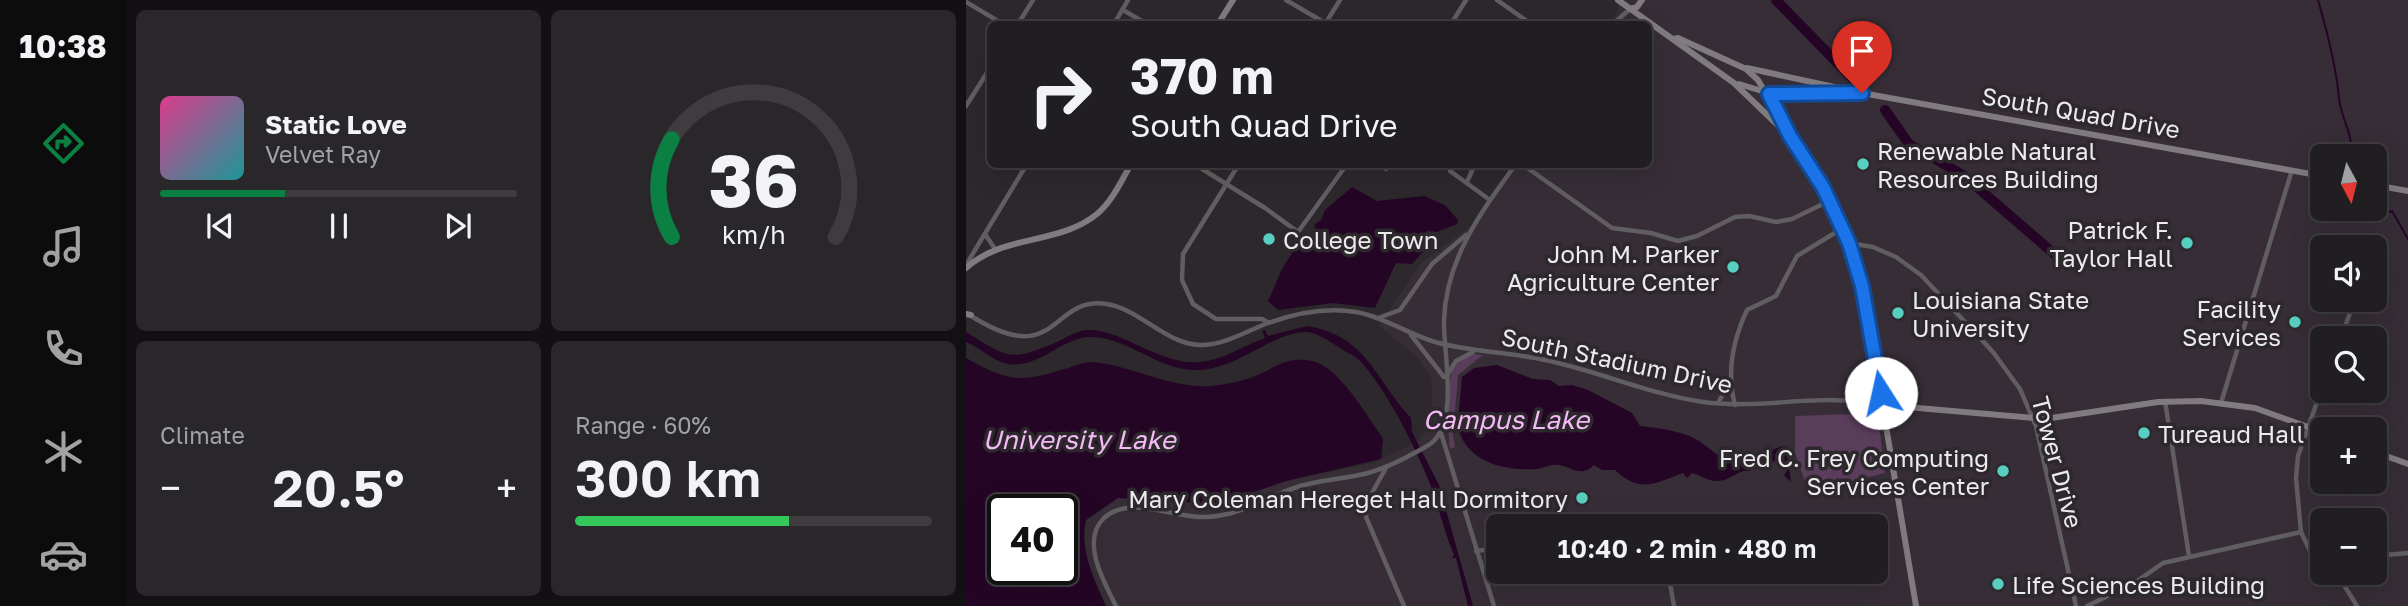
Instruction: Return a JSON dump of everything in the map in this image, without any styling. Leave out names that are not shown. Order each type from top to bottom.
[{"type":"street","points":[[1020,21],[1032,0]]},
{"type":"street","points":[[1116,21],[1128,0]]},
{"type":"street","points":[[1220,21],[1233,0]]},
{"type":"street","points":[[1286,0],[1321,21]]},
{"type":"street","points":[[1328,21],[1340,0]]},
{"type":"street","points":[[1497,0],[1527,21]]},
{"type":"street","points":[[1618,0],[1647,21]]},
{"type":"street","points":[[1628,0],[1630,9]]},
{"type":"street","points":[[1616,21],[1630,9],[1637,7],[1642,0]]},
{"type":"street","points":[[1453,21],[1463,1]]},
{"type":"street","points":[[966,2],[998,21]]},
{"type":"street","points":[[1123,10],[1142,21]]},
{"type":"street","points":[[1652,24],[1734,83],[1790,136]]},
{"type":"street","points":[[1672,38],[1678,38],[1753,74],[1769,94],[1790,136],[1830,200],[1843,228],[1862,286],[1916,606]]},
{"type":"street","name":"South Quad Drive","points":[[1741,67],[1862,93],[2310,174]]},
{"type":"street","points":[[966,106],[987,73]]},
{"type":"street","name":"South Quad Drive","points":[[1734,83],[1769,94],[1862,93]]},
{"type":"street","points":[[966,267],[1025,168]]},
{"type":"street","points":[[966,267],[995,249],[1061,233],[1090,218],[1111,198],[1129,168]]},
{"type":"street","points":[[1200,168],[1298,232],[1344,168]]},
{"type":"street","points":[[1238,168],[1183,254],[1181,269],[1184,289],[1193,304],[1216,319],[1262,319],[1269,323]]},
{"type":"street","points":[[1467,182],[1473,168]]},
{"type":"street","points":[[1494,606],[1441,433],[1447,406],[1444,344],[1450,279],[1473,227],[1513,168]]},
{"type":"street","points":[[1528,168],[1612,228],[1630,233],[1651,233],[1678,241],[1697,236],[1735,217],[1749,216],[1776,222],[1792,219],[1830,200]]},
{"type":"street","points":[[2221,403],[2292,170]]},
{"type":"street","points":[[1450,171],[1490,200]]},
{"type":"street","points":[[2387,187],[2408,191]]},
{"type":"street","points":[[1377,318],[1401,310],[1432,264],[1473,227]]},
{"type":"street","points":[[1718,403],[1729,383],[1735,343],[1747,310],[1776,296],[1797,256],[1843,228]]},
{"type":"street","points":[[985,234],[995,249]]},
{"type":"street","name":"Tower Drive","points":[[1849,243],[1873,247],[1896,257],[1921,275],[1993,352],[2020,389],[2034,418],[2076,606]]},
{"type":"street","points":[[968,314],[1004,334],[1026,337],[1046,331],[1085,306],[1101,303],[1121,307],[1178,340],[1200,345],[1217,343],[1269,323]]},
{"type":"street","name":"South Stadium Drive","points":[[1269,323],[1325,310],[1357,312],[1444,344],[1544,359],[1672,396],[1735,405],[1840,400],[2034,418],[2165,401],[2221,403],[2255,408],[2309,426]]},
{"type":"street","points":[[1408,332],[1429,354],[1446,380]]},
{"type":"street","points":[[1446,380],[1456,361],[1477,351]]},
{"type":"street","points":[[1729,383],[1735,405]]},
{"type":"street","points":[[2165,401],[2189,556]]},
{"type":"street","points":[[2310,551],[2301,533],[2296,478],[2298,456],[2317,403]]},
{"type":"street","points":[[1116,606],[1093,544],[1096,529],[1110,513],[1129,507],[1182,516],[1220,516],[1304,485],[1368,473],[1387,466],[1428,446],[1441,433]]},
{"type":"street","points":[[2387,456],[2408,464]]},
{"type":"street","points":[[1387,466],[1367,502],[1366,517],[1404,606]]},
{"type":"street","points":[[2087,606],[2133,584],[2163,563],[2301,533]]},
{"type":"street","points":[[1476,551],[1486,550]]},
{"type":"street","points":[[2387,555],[2408,553]]},
{"type":"street","points":[[1670,584],[1674,606]]},
{"type":"street","points":[[2343,585],[2357,606]]},
{"type":"shaded area","name":"Louisiana State University","points":[[1618,0],[2408,0],[2408,606],[1106,606],[1089,565],[1083,534],[1086,520],[1118,498],[1219,504],[1286,481],[1373,463],[1416,442],[1433,424],[1431,378],[1417,357],[1379,326],[1421,263],[1471,226],[1512,168],[1652,168],[1652,21],[1612,21],[1618,12]]},
{"type":"shaded area","points":[[1473,354],[1483,355],[1458,375],[1454,423],[1451,423],[1455,447],[1450,449],[1452,371],[1458,362]]},
{"type":"shaded area","points":[[1856,411],[1878,417],[1885,473],[1841,484],[1825,496],[1807,487],[1795,453],[1795,416],[1851,414]]},
{"type":"water","points":[[1352,187],[1377,201],[1424,196],[1445,205],[1458,220],[1457,224],[1437,232],[1427,231],[1424,235],[1428,246],[1412,264],[1396,263],[1375,308],[1333,303],[1278,310],[1268,301],[1284,265],[1296,250],[1313,239],[1315,224],[1321,220],[1325,210]]},
{"type":"water","points":[[1307,326],[1327,331],[1356,349],[1411,418],[1412,432],[1439,485],[1473,606],[1468,606],[1456,558],[1452,558],[1454,555],[1430,484],[1399,419],[1380,386],[1359,360],[1321,336],[1308,332],[1290,335],[1227,364],[1199,370],[1171,366],[1120,343],[1093,337],[1072,341],[1031,362],[1020,364],[1003,362],[966,342],[966,332],[992,348],[1020,354],[1089,330],[1116,336],[1171,359],[1200,362],[1225,356],[1265,338],[1262,331],[1265,330],[1268,336]]},
{"type":"water","name":"University Lake","points":[[966,358],[991,371],[1011,377],[1033,377],[1091,362],[1196,386],[1243,380],[1280,364],[1304,360],[1322,365],[1342,382],[1383,438],[1381,459],[1286,481],[1219,504],[1118,498],[1086,520],[1084,531],[1089,564],[1106,606],[966,606]]},
{"type":"water","name":"Campus Lake","points":[[1497,365],[1533,379],[1550,380],[1559,386],[1572,385],[1588,390],[1632,413],[1640,426],[1686,435],[1731,462],[1750,462],[1786,446],[1791,482],[1784,475],[1787,471],[1785,463],[1779,460],[1752,467],[1750,471],[1721,481],[1692,473],[1687,478],[1683,473],[1648,484],[1632,482],[1615,470],[1602,470],[1594,465],[1585,471],[1576,471],[1559,465],[1525,469],[1490,463],[1471,451],[1459,431],[1452,431],[1451,423],[1458,420],[1462,377],[1474,368]]},
{"type":"waterway","points":[[1776,0],[1852,78]]},
{"type":"waterway","points":[[2318,0],[2328,36],[2340,106],[2351,144]]},
{"type":"waterway","points":[[1885,110],[1909,144],[1963,175],[2067,265]]},
{"type":"waterway","points":[[2387,213],[2392,211],[2408,239]]},
{"type":"place","name":"Renewable Natural Resources Building","points":[[1863,164]]},
{"type":"place","name":"College Town","points":[[1269,239]]},
{"type":"place","name":"Patrick F. Taylor Hall","points":[[2187,243]]},
{"type":"place","name":"John M. Parker Agriculture Center","points":[[1733,267]]},
{"type":"place","name":"Louisiana State University","points":[[1898,313]]},
{"type":"place","name":"Facility Services","points":[[2295,322]]},
{"type":"place","name":"Tureaud Hall","points":[[2144,433]]},
{"type":"place","name":"Fred C. Frey Computing Services Center","points":[[2003,471]]},
{"type":"place","name":"Mary Coleman Hereget Hall Dormitory","points":[[1582,498]]},
{"type":"place","name":"Life Sciences Building","points":[[1998,584]]},
{"type":"route","points":[[1862,93],[1769,94],[1790,136],[1841,221],[1862,286],[1881,393]]}]
